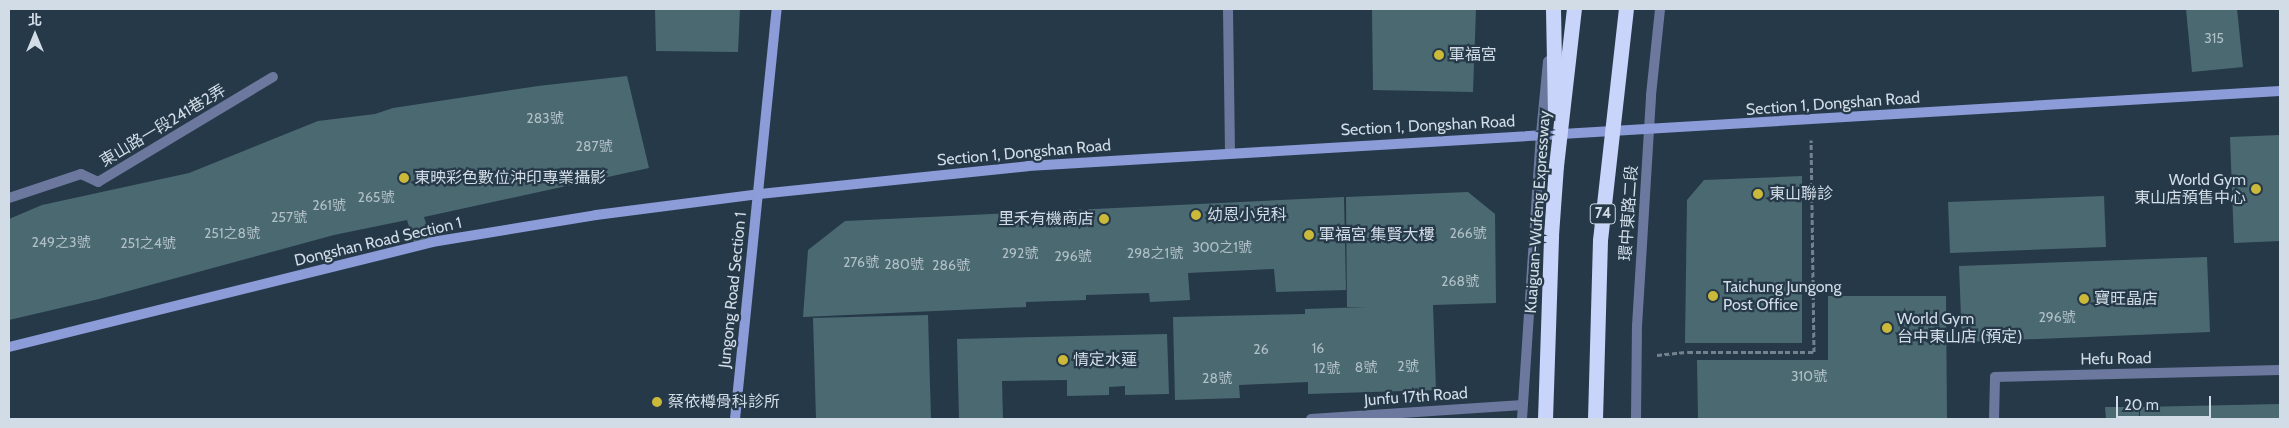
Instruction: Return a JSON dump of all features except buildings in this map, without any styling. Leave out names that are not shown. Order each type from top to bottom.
[{"type":"highway","points":[[1553,9],[1556,166]]},
{"type":"highway","name":"Kuaiguan-Wufeng Expressway","points":[[1545,419],[1551,235],[1556,166],[1574,9]]},
{"type":"highway","name":"74","points":[[1595,419],[1600,240],[1626,9]]},
{"type":"main road","name":"Jungong Road Section 1","points":[[735,419],[777,9]]},
{"type":"main road","name":"Section 1, Dongshan Road","points":[[759,194],[1028,166],[1541,134],[1649,131],[2280,92]]},
{"type":"main road","name":"Dongshan Road Section 1","points":[[9,347],[432,242],[596,215],[759,194]]},
{"type":"street","points":[[1228,9],[1230,153]]},
{"type":"street","points":[[1522,419],[1541,134],[1553,9]]},
{"type":"street","name":"環中東路二段","points":[[1636,419],[1636,356],[1649,131],[1660,9]]},
{"type":"street","name":"東山路一段241巷2弄","points":[[9,198],[81,174],[98,182],[273,77]]},
{"type":"street","name":"Hefu Road","points":[[1994,419],[1995,377],[2280,370]]},
{"type":"street","name":"Junfu 17th Road","points":[[1311,419],[1523,405]]},
{"type":"path","points":[[1636,356],[1688,352],[1814,352],[1811,121]]},
{"type":"place","name":"軍福宮","points":[[1439,55]]},
{"type":"place","name":"東映彩色數位沖印專業攝影","points":[[404,178]]},
{"type":"place","name":"World Gym 東山店預售中心","points":[[2256,189]]},
{"type":"place","name":"東山聯診","points":[[1758,194]]},
{"type":"place","name":"幼恩小兒科","points":[[1196,215]]},
{"type":"place","name":"里禾有機商店","points":[[1104,219]]},
{"type":"place","name":"軍福宮 集賢大樓","points":[[1309,235]]},
{"type":"place","name":"Taichung Jungong Post Office","points":[[1713,296]]},
{"type":"place","name":"寶旺晶店","points":[[2084,299]]},
{"type":"place","name":"World Gym 台中東山店 (預定)","points":[[1887,328]]},
{"type":"place","name":"情定水蓮","points":[[1063,360]]},
{"type":"place","name":"蔡依樽骨科診所","points":[[657,402]]}]
